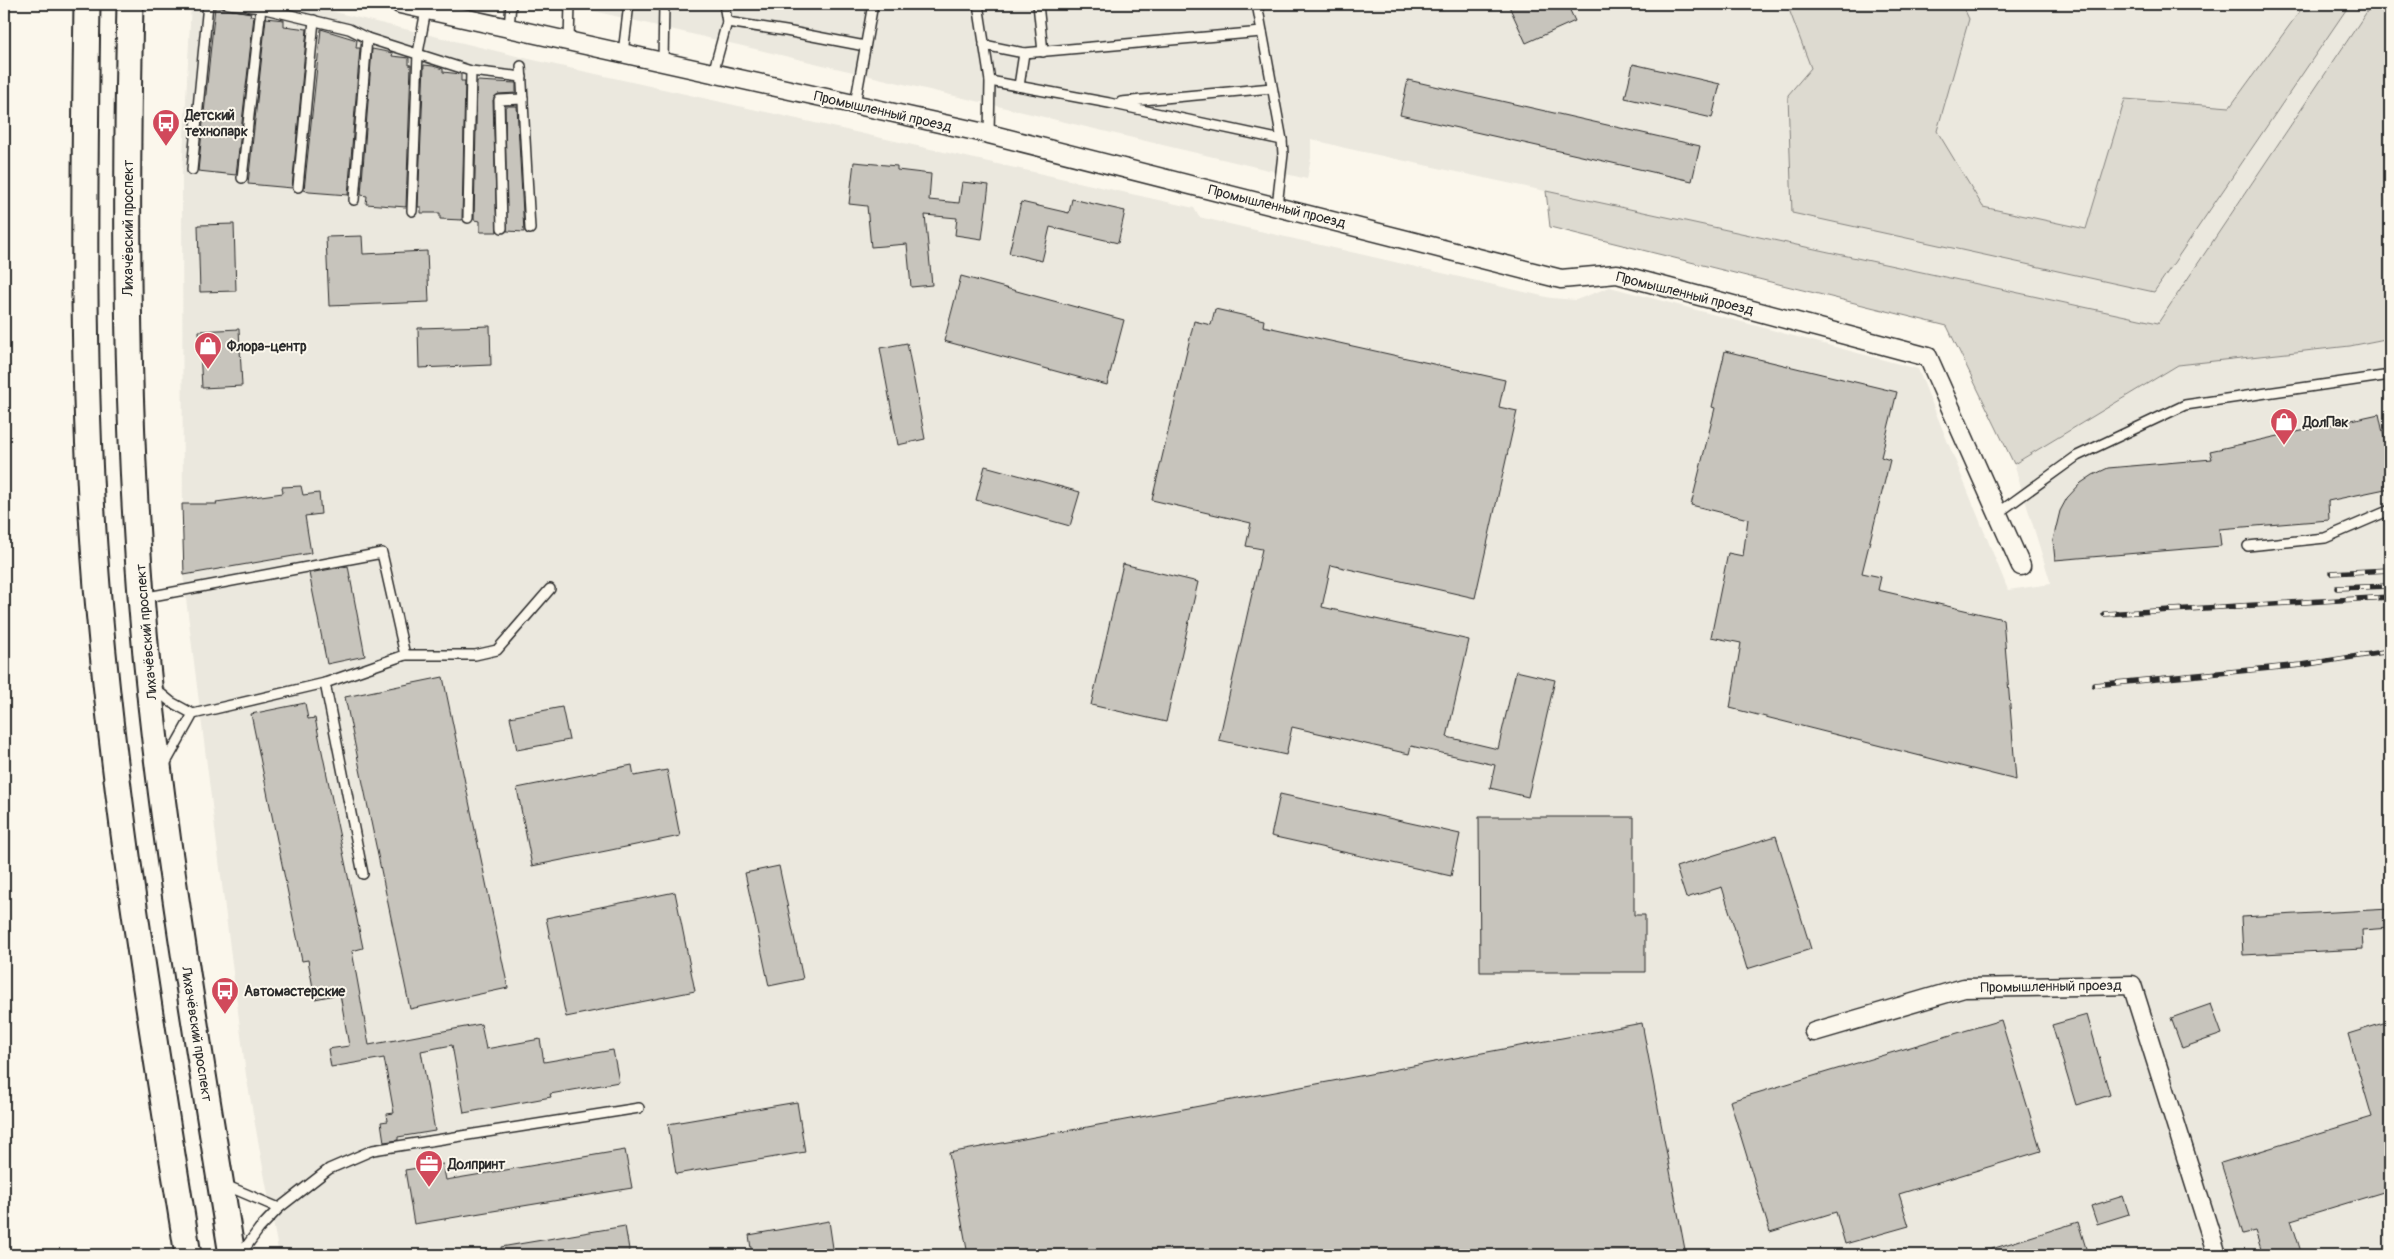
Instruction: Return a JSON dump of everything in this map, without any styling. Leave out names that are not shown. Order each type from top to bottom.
[{"type":"main road","points":[[87,4],[84,172],[86,386],[99,608],[132,899],[188,1255]]},
{"type":"main road","name":"Лихачёвский проспект","points":[[130,4],[127,251],[131,388],[142,598],[149,684],[160,776],[232,1255]]},
{"type":"street","name":"Промышленный проезд","points":[[400,4],[426,10],[454,10],[509,28],[989,134],[1561,279],[1617,274],[1928,357],[2021,566]]},
{"type":"street","name":"Промышленный проезд","points":[[1814,1032],[1964,988],[2132,985],[2217,1255]]},
{"type":"lane","points":[[192,170],[208,4]]},
{"type":"lane","points":[[228,4],[261,8],[349,29],[367,38],[418,52],[471,71],[522,77]]},
{"type":"lane","points":[[509,28],[511,4]]},
{"type":"lane","points":[[569,41],[570,4]]},
{"type":"lane","points":[[623,53],[629,4]]},
{"type":"lane","points":[[663,62],[664,4]]},
{"type":"lane","points":[[712,73],[727,22],[724,4]]},
{"type":"lane","points":[[855,104],[873,4]]},
{"type":"lane","points":[[978,4],[990,80],[989,134]]},
{"type":"lane","points":[[1038,4],[1043,52]]},
{"type":"lane","points":[[1257,4],[1282,140],[1283,154],[1277,206]]},
{"type":"lane","points":[[242,178],[261,8]]},
{"type":"lane","points":[[412,211],[418,52],[426,10]]},
{"type":"lane","points":[[298,187],[314,20]]},
{"type":"lane","points":[[727,22],[865,46]]},
{"type":"lane","points":[[984,45],[1024,53],[1262,32]]},
{"type":"lane","points":[[354,200],[367,38]]},
{"type":"lane","points":[[1019,86],[1024,53]]},
{"type":"lane","points":[[521,66],[530,229]]},
{"type":"lane","points":[[468,218],[471,71]]},
{"type":"lane","points":[[990,80],[1109,102],[1282,140]]},
{"type":"lane","points":[[1109,102],[1272,88]]},
{"type":"lane","points":[[502,228],[499,100],[523,99]]},
{"type":"lane","points":[[1998,513],[2077,456],[2185,405],[2390,375]]},
{"type":"lane","points":[[2248,546],[2325,538],[2390,510]]},
{"type":"lane","points":[[142,598],[382,554],[405,655]]},
{"type":"lane","points":[[149,684],[171,702],[193,714],[325,683],[405,655],[475,655],[497,650],[550,589]]},
{"type":"lane","points":[[325,683],[363,874]]},
{"type":"lane","points":[[160,776],[176,742],[193,714]]},
{"type":"lane","points":[[240,1255],[259,1229],[279,1208],[329,1169],[373,1150],[639,1108]]},
{"type":"lane","points":[[221,1182],[279,1208]]},
{"type":"shaded area","points":[[191,4],[301,4],[529,59],[1194,208],[1199,217],[1551,298],[1576,300],[1610,287],[1918,369],[2008,590],[2051,584],[2014,464],[2178,365],[2350,346],[2390,338],[2390,1255],[279,1255],[246,1075],[183,575],[182,175]]},
{"type":"shaded area","points":[[564,4],[2372,4],[2159,323],[1345,148],[1311,139],[1311,158],[1307,179]]},
{"type":"shaded area","points":[[1787,4],[1962,4],[1969,19],[1937,131],[1983,207],[2086,229],[2125,99],[2230,107],[2305,4],[2350,4],[2154,292],[1792,213],[1788,95],[1811,68]]},
{"type":"shaded area","points":[[2372,4],[2390,4],[2390,338],[2350,346],[2178,365],[2014,464],[1947,326],[1550,227],[1546,191],[2158,323]]},
{"type":"building","points":[[1508,4],[1567,4],[1575,21],[1526,43]]},
{"type":"building","points":[[215,7],[251,13],[250,16],[254,16],[236,175],[198,171]]},
{"type":"building","points":[[266,18],[284,20],[284,26],[307,29],[292,188],[248,184]]},
{"type":"building","points":[[321,29],[357,40],[356,48],[360,48],[348,195],[304,190]]},
{"type":"building","points":[[372,49],[393,53],[392,56],[409,58],[409,65],[411,65],[406,207],[366,204],[367,196],[361,195]]},
{"type":"building","points":[[1633,64],[1720,84],[1712,118],[1625,98]]},
{"type":"building","points":[[424,65],[443,69],[443,72],[461,74],[461,81],[465,81],[462,220],[440,219],[440,213],[421,213],[421,207],[418,207]]},
{"type":"building","points":[[1408,80],[1700,146],[1692,181],[1400,115]]},
{"type":"building","points":[[477,81],[516,83],[516,93],[498,94],[493,100],[497,232],[480,232],[480,221],[474,220]]},
{"type":"building","points":[[505,106],[517,106],[524,232],[507,231]]},
{"type":"building","points":[[854,162],[897,166],[897,170],[931,174],[929,200],[959,203],[962,182],[989,185],[982,239],[955,235],[957,218],[925,215],[932,285],[911,287],[907,244],[871,247],[867,206],[849,204]]},
{"type":"building","points":[[1072,199],[1125,211],[1118,243],[1050,227],[1042,261],[1009,253],[1021,202],[1069,213]]},
{"type":"building","points":[[234,224],[236,291],[200,292],[198,225]]},
{"type":"building","points":[[362,236],[363,254],[427,251],[429,302],[329,306],[326,237]]},
{"type":"building","points":[[961,276],[1124,320],[1107,385],[944,341]]},
{"type":"building","points":[[1215,309],[1264,320],[1263,326],[1505,380],[1499,407],[1517,411],[1475,598],[1331,565],[1322,607],[1469,640],[1447,737],[1498,749],[1516,671],[1555,680],[1528,797],[1490,788],[1495,765],[1411,746],[1409,754],[1292,727],[1286,755],[1219,740],[1262,549],[1246,546],[1251,523],[1152,500],[1194,321],[1211,325]]},
{"type":"building","points":[[490,326],[491,365],[419,368],[418,328]]},
{"type":"building","points":[[239,329],[242,386],[202,388],[199,331]]},
{"type":"building","points":[[907,343],[925,439],[898,445],[880,348]]},
{"type":"building","points":[[1725,351],[1897,392],[1881,457],[1890,460],[1862,573],[1881,577],[1878,590],[2003,619],[2016,780],[1730,708],[1741,643],[1711,637],[1728,553],[1743,556],[1748,519],[1691,505],[1715,408],[1712,407]]},
{"type":"building","points":[[2379,414],[2386,447],[2390,446],[2390,488],[2328,501],[2329,520],[2219,529],[2221,546],[2055,560],[2053,540],[2060,511],[2067,498],[2081,483],[2108,468],[2212,459],[2210,451]]},
{"type":"building","points":[[985,466],[1080,492],[1070,526],[976,500]]},
{"type":"building","points":[[301,486],[303,495],[319,493],[321,514],[305,516],[311,553],[184,575],[182,504],[217,504],[216,502],[283,493],[282,487]]},
{"type":"building","points":[[1123,564],[1198,582],[1166,722],[1091,705]]},
{"type":"building","points":[[348,566],[365,656],[327,664],[309,573]]},
{"type":"building","points":[[443,677],[508,988],[410,1009],[345,697]]},
{"type":"building","points":[[305,703],[308,719],[315,718],[363,948],[352,951],[369,1045],[481,1024],[486,1049],[540,1039],[544,1062],[613,1050],[619,1082],[550,1094],[551,1097],[464,1113],[452,1045],[421,1051],[435,1131],[398,1137],[398,1140],[384,1142],[381,1122],[388,1121],[387,1114],[394,1113],[384,1058],[331,1067],[328,1049],[349,1046],[340,994],[315,999],[308,960],[302,961],[251,714]]},
{"type":"building","points":[[562,707],[569,740],[517,750],[510,717]]},
{"type":"building","points":[[632,765],[634,776],[667,770],[680,836],[532,866],[517,788]]},
{"type":"building","points":[[1280,794],[1460,834],[1451,876],[1271,836]]},
{"type":"building","points":[[1479,817],[1634,817],[1634,915],[1645,915],[1645,972],[1480,972]]},
{"type":"building","points":[[1776,836],[1811,949],[1747,969],[1722,887],[1686,898],[1676,867]]},
{"type":"building","points":[[779,866],[803,979],[769,986],[745,873]]},
{"type":"building","points":[[675,892],[695,991],[566,1017],[546,918]]},
{"type":"building","points":[[2390,909],[2390,928],[2362,930],[2363,949],[2243,955],[2241,917]]},
{"type":"building","points":[[2211,1004],[2222,1034],[2182,1048],[2171,1018]]},
{"type":"building","points":[[2087,1015],[2110,1095],[2076,1105],[2052,1025]]},
{"type":"building","points":[[2001,1020],[2041,1151],[1899,1194],[1909,1226],[1845,1244],[1836,1212],[1770,1232],[1730,1101]]},
{"type":"building","points":[[2390,1021],[2390,1190],[2291,1220],[2302,1255],[2263,1255],[2255,1231],[2243,1234],[2221,1163],[2372,1117],[2348,1034]]},
{"type":"building","points":[[1642,1023],[1686,1255],[968,1255],[949,1153]]},
{"type":"building","points":[[797,1102],[805,1152],[676,1174],[668,1124]]},
{"type":"building","points":[[625,1150],[632,1188],[414,1224],[405,1170],[443,1164],[446,1180]]},
{"type":"building","points":[[2123,1196],[2129,1214],[2097,1224],[2091,1206]]},
{"type":"building","points":[[829,1221],[834,1255],[752,1255],[749,1235]]},
{"type":"building","points":[[2078,1222],[2088,1255],[1983,1255],[1982,1252]]},
{"type":"building","points":[[625,1226],[630,1255],[502,1255],[501,1247]]},
{"type":"railway","points":[[2331,573],[2390,570]]},
{"type":"railway","points":[[2337,588],[2390,586]]},
{"type":"railway","points":[[2104,614],[2390,597]]},
{"type":"railway","points":[[2094,685],[2302,665],[2390,651]]},
{"type":"place","name":"Детский технопарк","points":[[166,147]]},
{"type":"place","name":"Флора-центр","points":[[208,370]]},
{"type":"place","name":"ДолПак","points":[[2284,446]]},
{"type":"place","name":"Автомастерские","points":[[225,1015]]},
{"type":"place","name":"Долпринт","points":[[429,1188]]}]
